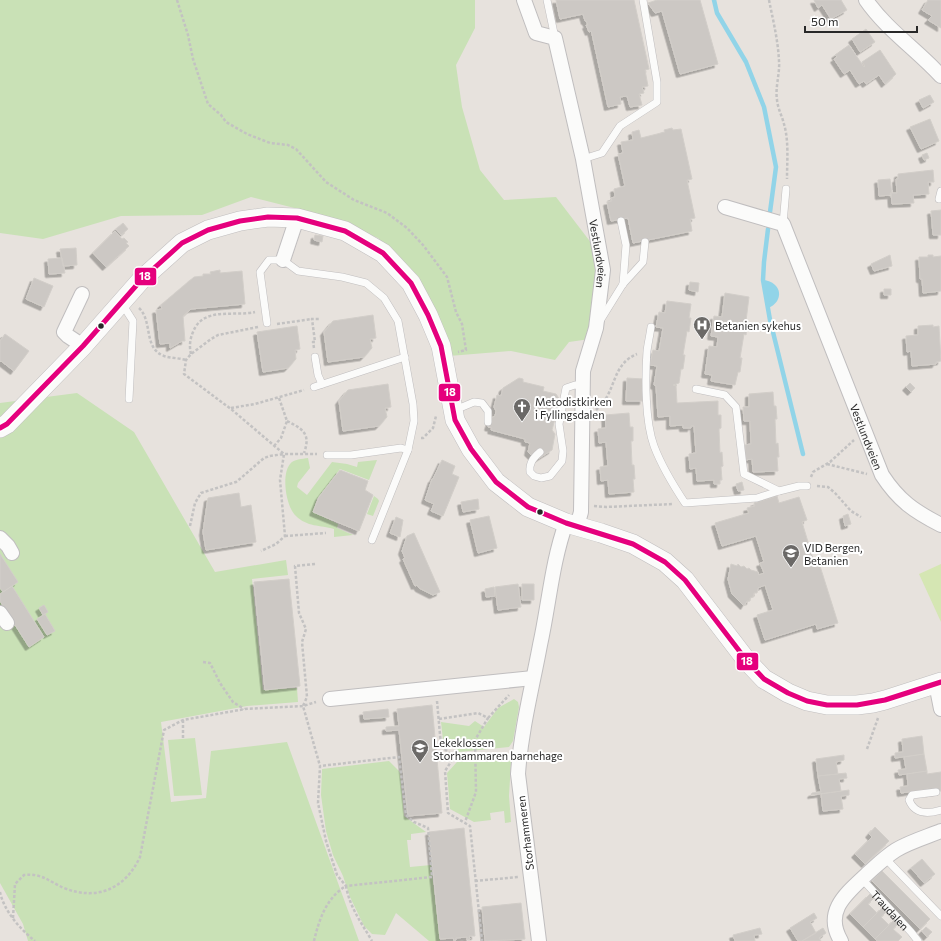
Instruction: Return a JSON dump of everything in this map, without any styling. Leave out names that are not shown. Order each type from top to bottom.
[{"type":"main road","points":[[0,428],[7,424],[83,346],[142,279],[182,243],[208,230],[240,220],[268,217],[296,218],[345,230],[383,253],[411,283],[428,315],[443,355],[445,411],[455,420],[471,448],[496,482],[528,507],[572,524],[601,532],[633,544],[665,562],[685,580],[747,661],[764,679],[788,693],[807,701],[827,705],[857,705],[885,700],[938,683]]},
{"type":"street","points":[[524,0],[536,33],[555,38]]},
{"type":"street","points":[[866,0],[906,43],[927,61],[941,76]]},
{"type":"street","name":"Vestlundveien","points":[[555,38],[583,160],[603,270],[596,328],[583,371],[581,512],[572,524]]},
{"type":"street","points":[[725,206],[783,224]]},
{"type":"street","points":[[283,260],[296,218]]},
{"type":"street","name":"Vestlundveien","points":[[783,224],[884,478],[892,490],[917,512],[941,525]]},
{"type":"street","points":[[82,294],[64,332],[83,346]]},
{"type":"street","name":"Storhammeren","points":[[539,941],[518,774],[528,678],[540,644],[553,566],[572,524]]},
{"type":"street","points":[[0,538],[8,546],[12,553]]},
{"type":"street","points":[[330,699],[528,678]]},
{"type":"street","points":[[938,683],[941,709]]},
{"type":"street","points":[[841,941],[837,934],[835,925],[836,913],[840,901],[852,887],[896,850],[941,831]]},
{"type":"lane","points":[[547,0],[555,38]]},
{"type":"lane","points":[[583,160],[602,153],[620,126],[657,102],[657,82],[643,0]]},
{"type":"lane","points":[[783,224],[786,189]]},
{"type":"lane","points":[[939,199],[941,191]]},
{"type":"lane","points":[[621,221],[626,245],[623,284]]},
{"type":"lane","points":[[596,328],[623,284],[643,262],[645,242]]},
{"type":"lane","points":[[264,325],[260,272],[269,260],[283,260],[298,271],[342,276],[366,283],[384,298],[398,321],[413,404],[414,421],[408,450],[372,540]]},
{"type":"lane","points":[[123,301],[132,321],[129,399]]},
{"type":"lane","points":[[652,327],[647,351],[646,404],[654,445],[669,478],[685,503],[757,498],[799,486],[807,486]]},
{"type":"lane","points":[[315,357],[318,374],[322,384]]},
{"type":"lane","points":[[314,387],[405,357]]},
{"type":"lane","points":[[540,452],[532,460],[530,472],[534,476],[541,478],[550,476],[562,461],[563,451],[559,424],[566,388],[575,385],[583,386]]},
{"type":"lane","points":[[696,389],[725,395],[736,407],[744,474],[780,491]]},
{"type":"lane","points":[[445,411],[474,402],[482,403],[488,411],[488,422]]},
{"type":"lane","points":[[327,455],[351,455],[401,448],[408,450]]},
{"type":"lane","points":[[936,792],[912,795],[909,800],[914,808],[919,811],[930,813],[941,810]]},
{"type":"lane","points":[[885,858],[941,916]]},
{"type":"lane","name":"Traudalen","points":[[862,879],[918,941]]},
{"type":"path","points":[[177,0],[193,58],[208,104],[221,114],[226,122],[247,134],[270,144],[288,145],[296,149],[326,182],[354,200],[387,213],[407,228],[423,245],[447,277],[456,312],[462,324],[466,350],[443,355]]},
{"type":"path","points":[[769,0],[779,62],[777,101],[780,115],[784,124],[787,150],[786,189]]},
{"type":"path","points":[[123,301],[144,313],[152,345],[157,352],[163,356],[186,360]]},
{"type":"path","points":[[191,354],[190,338],[199,321],[205,317],[214,315],[255,312],[254,304]]},
{"type":"path","points":[[312,319],[315,357]]},
{"type":"path","points":[[276,324],[319,319]]},
{"type":"path","points":[[264,325],[218,335],[210,339],[191,354],[186,360],[184,374],[231,409],[284,454]]},
{"type":"path","points":[[582,427],[605,400],[618,370],[630,357],[647,351]]},
{"type":"path","points":[[231,409],[279,398],[314,387]]},
{"type":"path","points":[[279,398],[288,421],[304,432],[307,445],[304,453]]},
{"type":"path","points":[[423,438],[433,428],[445,411]]},
{"type":"path","points":[[274,446],[281,438],[288,421]]},
{"type":"path","points":[[861,517],[851,511],[835,493],[828,488],[807,486],[813,472],[827,464],[865,431]]},
{"type":"path","points":[[190,526],[195,503],[201,493],[236,482],[264,458],[284,454],[304,453],[327,455]]},
{"type":"path","points":[[284,454],[280,480],[285,536]]},
{"type":"path","points":[[827,464],[884,478]]},
{"type":"path","points":[[581,505],[606,507],[685,503]]},
{"type":"path","points":[[261,551],[276,544],[285,536],[326,533]]},
{"type":"path","points":[[315,564],[295,566],[299,613],[306,629],[302,642],[307,697],[303,706],[320,766],[318,803],[326,841],[338,875],[346,886],[348,900],[372,941]]},
{"type":"path","points":[[203,662],[210,663],[220,683],[233,702],[245,709]]},
{"type":"path","points":[[464,822],[476,792],[475,740],[488,718],[528,678]]},
{"type":"path","points":[[435,688],[441,746],[454,757],[444,771],[448,813],[470,826],[482,941]]},
{"type":"path","points":[[13,918],[15,884],[24,875],[34,874],[46,878],[63,887],[87,893],[108,890],[120,884],[134,869],[140,857],[164,730],[183,720],[245,709],[303,706],[330,699]]},
{"type":"path","points":[[867,750],[885,700]]},
{"type":"path","points":[[439,719],[478,713],[488,718]]},
{"type":"path","points":[[183,720],[183,739]]},
{"type":"path","points":[[314,941],[326,906],[336,892],[346,886],[432,877],[428,828],[414,822],[406,815],[399,757],[320,766]]},
{"type":"path","points":[[475,881],[531,875]]},
{"type":"path","points":[[0,892],[2,901],[13,918],[24,932],[35,941]]},
{"type":"green space","points":[[0,0],[475,0],[475,28],[456,65],[462,107],[480,170],[504,200],[556,197],[592,244],[599,306],[597,338],[569,342],[555,360],[511,351],[449,356],[419,277],[378,238],[330,217],[251,197],[202,215],[121,216],[43,239],[0,233]]},
{"type":"green space","points":[[77,393],[134,432],[215,572],[286,560],[288,575],[252,579],[263,690],[297,688],[298,702],[247,706],[161,722],[171,802],[206,798],[211,751],[287,742],[359,941],[28,941],[23,924],[0,883],[0,403]]},
{"type":"green space","points":[[308,458],[310,468],[298,483],[297,487],[307,495],[332,462],[357,467],[358,462],[377,460],[369,480],[340,469],[317,499],[313,512],[338,524],[337,528],[353,535],[334,537],[334,529],[314,525],[300,520],[293,512],[287,498],[286,491],[285,483],[287,469],[294,461]]},
{"type":"green space","points":[[374,496],[379,501],[373,516],[367,514]]},
{"type":"green space","points":[[941,564],[941,622],[919,574]]},
{"type":"green space","points":[[514,699],[518,702],[519,707],[513,741],[509,747],[459,752],[443,740],[441,722],[469,726],[475,721],[484,727],[498,708]]},
{"type":"green space","points":[[195,738],[202,795],[174,796],[168,740]]},
{"type":"green space","points":[[508,757],[511,762],[509,796],[511,822],[505,823],[504,811],[490,813],[491,820],[474,822],[450,809],[447,773],[457,762]]},
{"type":"green space","points":[[389,761],[400,772],[404,816],[426,832],[411,834],[411,840],[407,840],[410,867],[431,865],[440,941],[429,941],[396,913],[385,935],[372,934],[364,926],[350,897],[343,876],[333,855],[326,831],[321,795],[322,769]]},
{"type":"water","points":[[763,280],[774,284],[778,288],[779,292],[777,301],[768,308]]},
{"type":"building","points":[[556,0],[634,0],[649,69],[645,70],[648,86],[642,87],[644,93],[639,94],[642,105],[630,107],[627,96],[620,97],[621,104],[608,107],[592,34],[591,31],[589,32],[586,25],[588,25],[583,14],[560,19]]},
{"type":"building","points":[[657,0],[700,0],[718,64],[680,74],[662,11],[655,13],[648,3]]},
{"type":"building","points":[[814,0],[841,0],[847,10],[831,19],[822,5],[818,8]]},
{"type":"building","points":[[928,0],[941,0],[941,28],[928,20],[932,16],[922,10]]},
{"type":"building","points":[[866,29],[875,42],[860,52],[852,39]]},
{"type":"building","points":[[849,45],[864,67],[865,66],[862,62],[880,50],[896,74],[885,84],[879,75],[866,84],[864,81],[859,84],[850,70],[844,74],[834,59],[837,57],[835,55]]},
{"type":"building","points":[[930,95],[934,102],[923,108],[919,100]]},
{"type":"building","points":[[930,119],[939,141],[921,149],[910,127]]},
{"type":"building","points":[[672,128],[673,130],[681,129],[692,179],[687,180],[695,218],[690,219],[692,231],[633,243],[628,218],[611,221],[607,202],[612,201],[611,198],[615,197],[614,189],[625,186],[618,154],[623,153],[621,142],[633,140],[632,132],[639,130],[641,138],[665,132],[664,130]]},
{"type":"building","points":[[927,153],[929,158],[924,160],[922,155]]},
{"type":"building","points":[[933,170],[934,182],[928,182],[929,194],[913,195],[914,203],[892,204],[891,193],[897,193],[896,179],[898,179],[898,174]]},
{"type":"building","points":[[890,179],[891,195],[879,196],[878,180]]},
{"type":"building","points":[[941,210],[941,235],[933,235],[931,211]]},
{"type":"building","points":[[123,223],[128,229],[121,235],[116,229]]},
{"type":"building","points":[[115,231],[122,239],[124,238],[128,242],[126,243],[129,246],[106,267],[93,253]]},
{"type":"building","points":[[315,235],[323,236],[322,242],[314,240]]},
{"type":"building","points":[[76,248],[77,265],[63,266],[60,249]]},
{"type":"building","points":[[890,255],[892,266],[874,271],[871,264]]},
{"type":"building","points":[[928,255],[933,255],[933,257],[941,256],[941,291],[923,293],[922,279],[920,279],[919,257],[928,257]]},
{"type":"building","points":[[62,258],[65,273],[49,274],[48,259]]},
{"type":"building","points":[[220,270],[220,273],[242,271],[245,304],[191,309],[183,316],[185,341],[182,341],[170,348],[170,343],[160,344],[156,310],[162,309],[161,305],[194,277],[203,276],[203,274],[211,274],[210,272]]},
{"type":"building","points":[[34,278],[53,286],[44,307],[26,299]]},
{"type":"building","points":[[690,282],[699,283],[698,292],[689,290]]},
{"type":"building","points":[[884,289],[891,289],[891,295],[884,295]]},
{"type":"building","points":[[725,293],[749,297],[746,335],[744,334],[740,358],[742,358],[740,372],[738,372],[735,385],[711,381],[712,375],[705,374],[709,346],[717,347],[718,337],[711,336],[714,316],[722,317]]},
{"type":"building","points":[[667,301],[691,304],[689,332],[687,331],[683,355],[685,355],[683,369],[681,369],[679,383],[673,385],[676,386],[677,403],[718,401],[718,415],[721,415],[721,428],[719,429],[720,453],[722,452],[723,466],[721,467],[722,480],[720,480],[720,484],[714,484],[714,480],[697,481],[696,468],[690,469],[689,454],[696,453],[694,426],[691,426],[691,428],[683,428],[683,425],[670,426],[670,416],[658,417],[656,386],[654,385],[657,366],[650,365],[653,350],[659,351],[663,328],[656,327],[659,312],[665,313]]},
{"type":"building","points":[[373,315],[376,338],[370,339],[372,348],[364,357],[328,362],[324,332],[333,321]]},
{"type":"building","points":[[933,325],[933,327],[939,326],[941,361],[936,362],[936,364],[912,366],[911,351],[907,352],[906,336],[918,335],[918,326]]},
{"type":"building","points":[[297,326],[300,349],[295,350],[296,359],[288,368],[263,372],[257,332]]},
{"type":"building","points":[[5,334],[29,351],[14,371],[1,361],[0,362],[0,341]]},
{"type":"building","name":"Metodistkirken i Fyllingsdalen","points":[[519,378],[523,379],[523,382],[544,387],[543,391],[556,394],[560,400],[552,430],[555,434],[552,450],[536,460],[528,452],[530,443],[525,442],[525,439],[491,430],[492,428],[488,427],[491,418],[495,416],[496,411],[494,407],[497,395],[501,396],[503,388]]},
{"type":"building","points":[[627,378],[644,379],[643,401],[626,401]]},
{"type":"building","points":[[910,383],[915,388],[911,392],[906,387]]},
{"type":"building","points":[[388,384],[391,407],[385,408],[387,417],[379,426],[343,431],[339,401],[348,390]]},
{"type":"building","points":[[773,392],[777,419],[775,419],[776,444],[778,443],[779,457],[777,457],[778,471],[753,472],[752,459],[745,460],[745,445],[751,444],[750,421],[744,421],[743,407],[749,407],[749,394]]},
{"type":"building","points":[[629,413],[630,427],[633,427],[633,441],[631,441],[632,465],[634,465],[635,479],[633,479],[634,492],[609,494],[608,480],[601,481],[600,467],[608,466],[606,442],[599,443],[598,429],[606,428],[605,415]]},
{"type":"building","points":[[442,460],[455,466],[452,474],[459,477],[443,516],[431,511],[434,504],[425,500],[432,479]]},
{"type":"building","points":[[340,470],[368,481],[365,490],[373,495],[359,531],[313,512],[319,497]]},
{"type":"building","points":[[742,482],[744,490],[738,491],[736,484]]},
{"type":"building","points":[[239,493],[241,507],[251,505],[256,542],[206,550],[203,532],[208,498]]},
{"type":"building","name":"VID Bergen, Betanien","points":[[777,496],[779,503],[799,497],[807,520],[802,522],[814,562],[815,561],[817,567],[820,566],[838,623],[817,629],[816,624],[765,640],[757,615],[773,610],[765,585],[758,588],[757,593],[754,593],[753,597],[750,598],[750,601],[747,601],[744,606],[732,594],[728,579],[731,564],[737,566],[738,564],[741,567],[744,566],[747,569],[749,568],[758,572],[759,575],[764,573],[760,563],[764,562],[756,536],[722,546],[715,523],[749,513],[747,508],[755,506],[754,503]]},
{"type":"building","points":[[478,499],[479,509],[463,512],[461,502]]},
{"type":"building","points":[[848,514],[851,524],[845,526],[843,516]]},
{"type":"building","points":[[489,516],[497,548],[478,553],[470,520]]},
{"type":"building","points":[[396,517],[403,520],[400,537],[390,533]]},
{"type":"building","points":[[414,533],[440,592],[433,595],[419,588],[417,585],[415,586],[403,559],[405,558],[402,551],[407,536]]},
{"type":"building","points":[[0,554],[18,582],[3,592],[0,588]]},
{"type":"building","points":[[289,579],[300,686],[265,690],[254,582]]},
{"type":"building","points":[[518,584],[521,607],[498,610],[495,587]]},
{"type":"building","points":[[522,584],[534,584],[534,600],[522,600]]},
{"type":"building","points":[[12,586],[44,637],[29,647],[15,625],[13,626],[11,619],[0,601],[0,594]]},
{"type":"building","points":[[494,587],[495,596],[486,597],[485,589]]},
{"type":"building","points":[[44,605],[48,612],[43,615],[39,608]]},
{"type":"building","points":[[45,614],[55,631],[47,635],[37,619]]},
{"type":"building","points":[[432,705],[442,813],[408,816],[399,730],[386,731],[386,727],[399,726],[397,709]]},
{"type":"building","points":[[388,709],[389,717],[364,719],[363,712]]},
{"type":"building","points":[[922,736],[924,754],[895,758],[895,753],[903,752],[902,739]]},
{"type":"building","points":[[924,754],[927,771],[899,775],[898,770],[906,769],[904,757]]},
{"type":"building","points":[[844,755],[844,760],[836,762],[838,774],[818,776],[816,759]]},
{"type":"building","points":[[927,771],[927,774],[941,772],[941,791],[929,793],[928,789],[901,793],[900,787],[908,786],[907,774]]},
{"type":"building","points":[[846,773],[847,778],[839,779],[841,791],[811,795],[812,793],[821,792],[818,776]]},
{"type":"building","points":[[849,790],[849,795],[841,796],[843,809],[823,811],[821,794]]},
{"type":"building","points":[[875,827],[889,841],[865,864],[855,854],[872,837],[869,834]]},
{"type":"building","points":[[464,828],[475,936],[469,936],[470,939],[467,940],[467,937],[456,938],[454,941],[453,938],[440,939],[429,832]]},
{"type":"building","points":[[922,859],[935,874],[924,883],[911,868]]},
{"type":"building","points":[[882,871],[930,919],[920,929],[872,881]]},
{"type":"building","points":[[870,894],[874,898],[868,904],[877,913],[863,927],[850,914]]},
{"type":"building","points":[[521,903],[525,939],[485,941],[482,907]]},
{"type":"building","points":[[883,907],[887,911],[881,917],[889,925],[875,939],[863,927]]},
{"type":"building","points":[[814,913],[817,918],[810,922],[816,933],[802,941],[798,941],[790,928]]},
{"type":"building","points":[[895,919],[899,923],[893,929],[902,937],[898,941],[877,941],[875,939]]},
{"type":"building","points":[[926,927],[932,932],[927,937],[922,931]]},
{"type":"building","points":[[760,928],[762,934],[754,935],[755,941],[735,941],[733,935]]},
{"type":"building","points":[[823,928],[826,933],[819,938],[821,941],[802,941]]},
{"type":"waterway","points":[[714,0],[717,13],[746,62],[764,107],[776,167],[770,212]]},
{"type":"waterway","points":[[768,229],[763,280],[770,320],[803,454]]},
{"type":"transit line","name":"18","points":[[0,428],[7,424],[83,346],[142,279],[182,243],[208,230],[240,221],[268,217],[297,218],[345,231],[383,253],[411,283],[428,315],[441,346],[455,420],[471,449],[496,482],[528,507],[566,523],[633,544],[665,562],[685,580],[747,661],[764,679],[788,693],[807,701],[827,705],[857,705],[885,700],[941,682]]},
{"type":"place","name":"Betanien sykehus","points":[[702,340]]},
{"type":"place","name":"Metodistkirken i Fyllingsdalen","points":[[522,422]]},
{"type":"place","name":"VID Bergen, Betanien","points":[[791,568]]},
{"type":"place","name":"Lekeklossen Storhammaren barnehage","points":[[420,763]]}]
